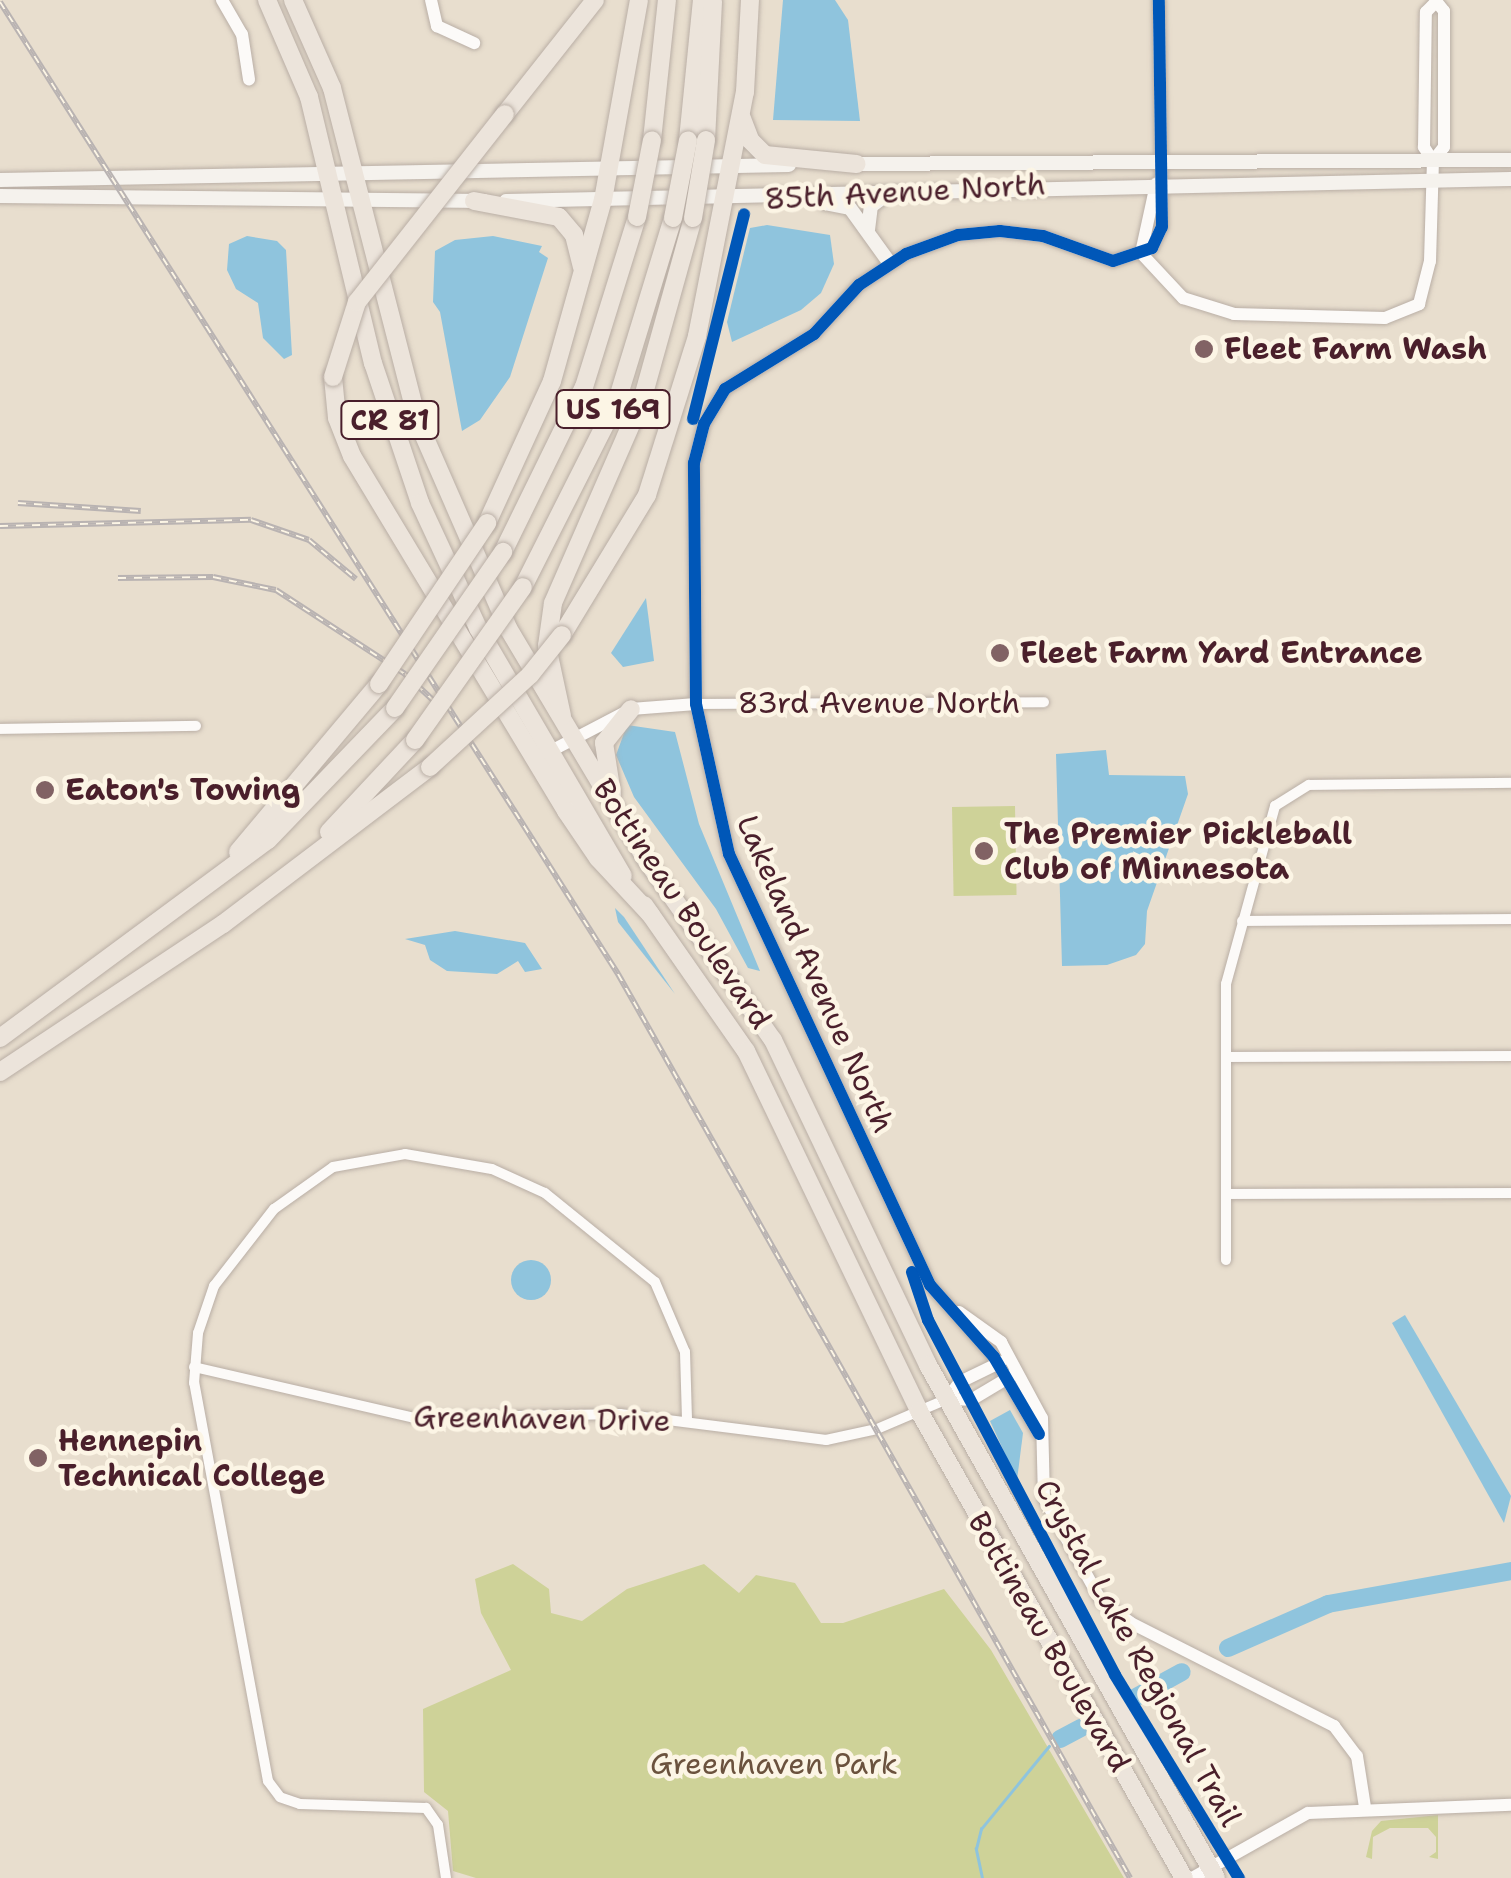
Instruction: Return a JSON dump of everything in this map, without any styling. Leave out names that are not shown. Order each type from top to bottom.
[{"type":"highway","name":"Bottineau Boulevard","points":[[266,0],[309,97],[373,363],[420,504],[444,562],[547,753],[651,915],[746,1051],[920,1411],[1184,1878]]},
{"type":"highway","name":"Bottineau Boulevard","points":[[293,0],[332,88],[356,170],[398,352],[443,490],[508,628],[616,810],[757,1011],[947,1399],[1212,1873]]},
{"type":"highway","points":[[595,0],[357,302],[333,377],[340,429],[362,472],[566,811],[598,858],[651,915]]},
{"type":"highway","points":[[195,898],[379,684],[487,523],[535,427],[603,200],[638,0]]},
{"type":"highway","name":"US 169","points":[[0,1038],[195,898],[303,808],[395,708],[504,552],[584,387],[637,218],[652,140],[667,0]]},
{"type":"highway","name":"US 169","points":[[0,1072],[223,924],[363,800],[414,740],[523,587],[575,495],[617,401],[697,140],[702,0]]},
{"type":"highway","points":[[562,716],[546,646],[552,603],[643,397],[693,218],[697,140],[714,0]]},
{"type":"highway","points":[[223,924],[430,767],[518,687],[562,636],[647,494],[697,336],[727,200],[741,113],[750,0]]},
{"type":"highway","points":[[741,113],[750,140],[765,155],[857,164]]},
{"type":"highway","points":[[474,201],[558,216],[579,246],[583,274]]},
{"type":"highway","points":[[616,810],[604,743],[631,709]]},
{"type":"main road","name":"85th Avenue North","points":[[0,180],[610,165],[1511,160]]},
{"type":"main road","name":"85th Avenue North","points":[[0,196],[335,201],[727,200],[1156,184],[1511,180]]},
{"type":"main road","points":[[870,240],[871,206],[892,191]]},
{"type":"main road","points":[[775,199],[843,204],[889,262]]},
{"type":"street","points":[[222,0],[242,34],[249,79]]},
{"type":"street","points":[[431,0],[437,26],[474,43]]},
{"type":"street","points":[[1159,0],[1156,184],[1141,253],[1182,298],[1234,314],[1385,318],[1419,304],[1430,262],[1432,161],[1424,147],[1426,12],[1435,1]]},
{"type":"street","name":"Lakeland Avenue North","points":[[1141,253],[1113,261],[1043,236],[1000,231],[939,240],[889,262],[814,334],[739,376],[704,424],[694,464],[696,704],[714,803],[737,875],[916,1256],[947,1305],[1003,1361],[1012,1376],[1039,1434],[1044,1498],[1101,1602],[1131,1623],[1334,1726],[1358,1756],[1365,1807]]},
{"type":"street","name":"83rd Avenue North","points":[[547,753],[631,709],[696,704],[1044,702]]},
{"type":"street","points":[[0,729],[196,726]]},
{"type":"street","points":[[1226,1260],[1226,984],[1265,828],[1284,796],[1323,784],[1511,783]]},
{"type":"street","points":[[1242,921],[1511,919]]},
{"type":"street","points":[[1226,1058],[1511,1056]]},
{"type":"street","points":[[446,1878],[438,1825],[426,1808],[290,1802],[268,1781],[194,1367],[204,1309],[222,1270],[289,1194],[355,1160],[429,1156],[519,1179],[638,1264],[679,1328],[687,1422]]},
{"type":"street","points":[[1226,1194],[1511,1192]]},
{"type":"street","points":[[947,1399],[960,1382],[1003,1361]]},
{"type":"street","name":"Greenhaven Drive","points":[[194,1367],[415,1418],[579,1413],[837,1440],[947,1399]]},
{"type":"street","points":[[947,1399],[970,1400],[1012,1376]]},
{"type":"street","points":[[1192,1878],[1212,1873],[1284,1821],[1365,1807],[1511,1805]]},
{"type":"green space","name":"The Premier Pickleball Club of Minnesota","points":[[1015,806],[1017,895],[954,896],[952,807]]},
{"type":"green space","name":"Greenhaven Park","points":[[513,1564],[549,1589],[551,1613],[582,1621],[627,1589],[704,1564],[739,1593],[756,1575],[795,1583],[821,1623],[843,1623],[944,1589],[991,1650],[1124,1878],[476,1878],[453,1871],[448,1811],[424,1792],[423,1709],[511,1670],[481,1613],[475,1579]]},
{"type":"green space","points":[[1438,1815],[1438,1859],[1429,1857],[1436,1852],[1436,1837],[1428,1828],[1390,1828],[1373,1837],[1372,1859],[1366,1857],[1372,1831],[1381,1821]]},
{"type":"water","points":[[783,0],[835,0],[848,20],[860,121],[773,120]]},
{"type":"water","points":[[767,225],[830,235],[834,264],[821,293],[801,310],[732,342],[727,322],[750,228]]},
{"type":"water","points":[[247,236],[277,241],[286,250],[292,355],[284,359],[263,338],[258,303],[236,289],[227,270],[229,244]]},
{"type":"water","points":[[493,236],[542,246],[539,252],[548,258],[510,377],[480,420],[462,431],[440,312],[433,302],[435,251],[455,240]]},
{"type":"water","points":[[646,598],[654,661],[623,667],[611,653]]},
{"type":"water","points":[[627,725],[675,732],[699,824],[760,971],[748,968],[716,909],[634,797],[616,755]]},
{"type":"water","points":[[1106,750],[1109,775],[1185,776],[1188,794],[1147,911],[1145,944],[1136,955],[1107,965],[1062,966],[1056,754]]},
{"type":"water","points":[[615,908],[624,917],[675,994],[618,922]]},
{"type":"water","points":[[455,931],[525,943],[542,969],[525,972],[518,961],[497,974],[447,971],[430,960],[425,945],[405,939]]},
{"type":"water","points":[[531,1260],[545,1266],[551,1280],[545,1294],[531,1300],[517,1294],[511,1280],[517,1266]]},
{"type":"water","points":[[1405,1315],[1511,1496],[1504,1523],[1392,1323]]},
{"type":"water","points":[[1010,1410],[1023,1433],[1017,1480],[990,1421]]},
{"type":"waterway","points":[[1228,1648],[1328,1604],[1511,1571]]},
{"type":"waterway","points":[[1129,1701],[1182,1672]]},
{"type":"waterway","points":[[1060,1739],[1081,1728]]},
{"type":"waterway","points":[[982,1878],[976,1849],[981,1829],[1049,1746]]},
{"type":"railway","points":[[0,2],[618,974],[1130,1878]]},
{"type":"railway","points":[[18,503],[141,511]]},
{"type":"railway","points":[[0,526],[251,520],[309,540],[356,579]]},
{"type":"railway","points":[[118,578],[213,577],[276,590],[405,674],[435,702]]},
{"type":"cycle path","points":[[1039,1434],[994,1357],[930,1285],[729,854],[696,704],[694,463],[704,424],[725,389],[814,334],[859,285],[906,254],[958,235],[1000,231],[1043,236],[1113,261],[1152,248],[1162,227],[1159,0]]},
{"type":"cycle path","points":[[693,419],[744,214]]},
{"type":"cycle path","name":"Crystal Lake Regional Trail","points":[[912,1272],[928,1320],[1115,1675],[1239,1878]]},
{"type":"place","name":"Fleet Farm Wash","points":[[1204,349]]},
{"type":"place","name":"Fleet Farm Yard Entrance","points":[[1000,653]]},
{"type":"place","name":"Eaton's Towing","points":[[45,790]]},
{"type":"place","name":"The Premier Pickleball Club of Minnesota","points":[[984,851]]},
{"type":"place","name":"Hennepin Technical College","points":[[38,1458]]}]
